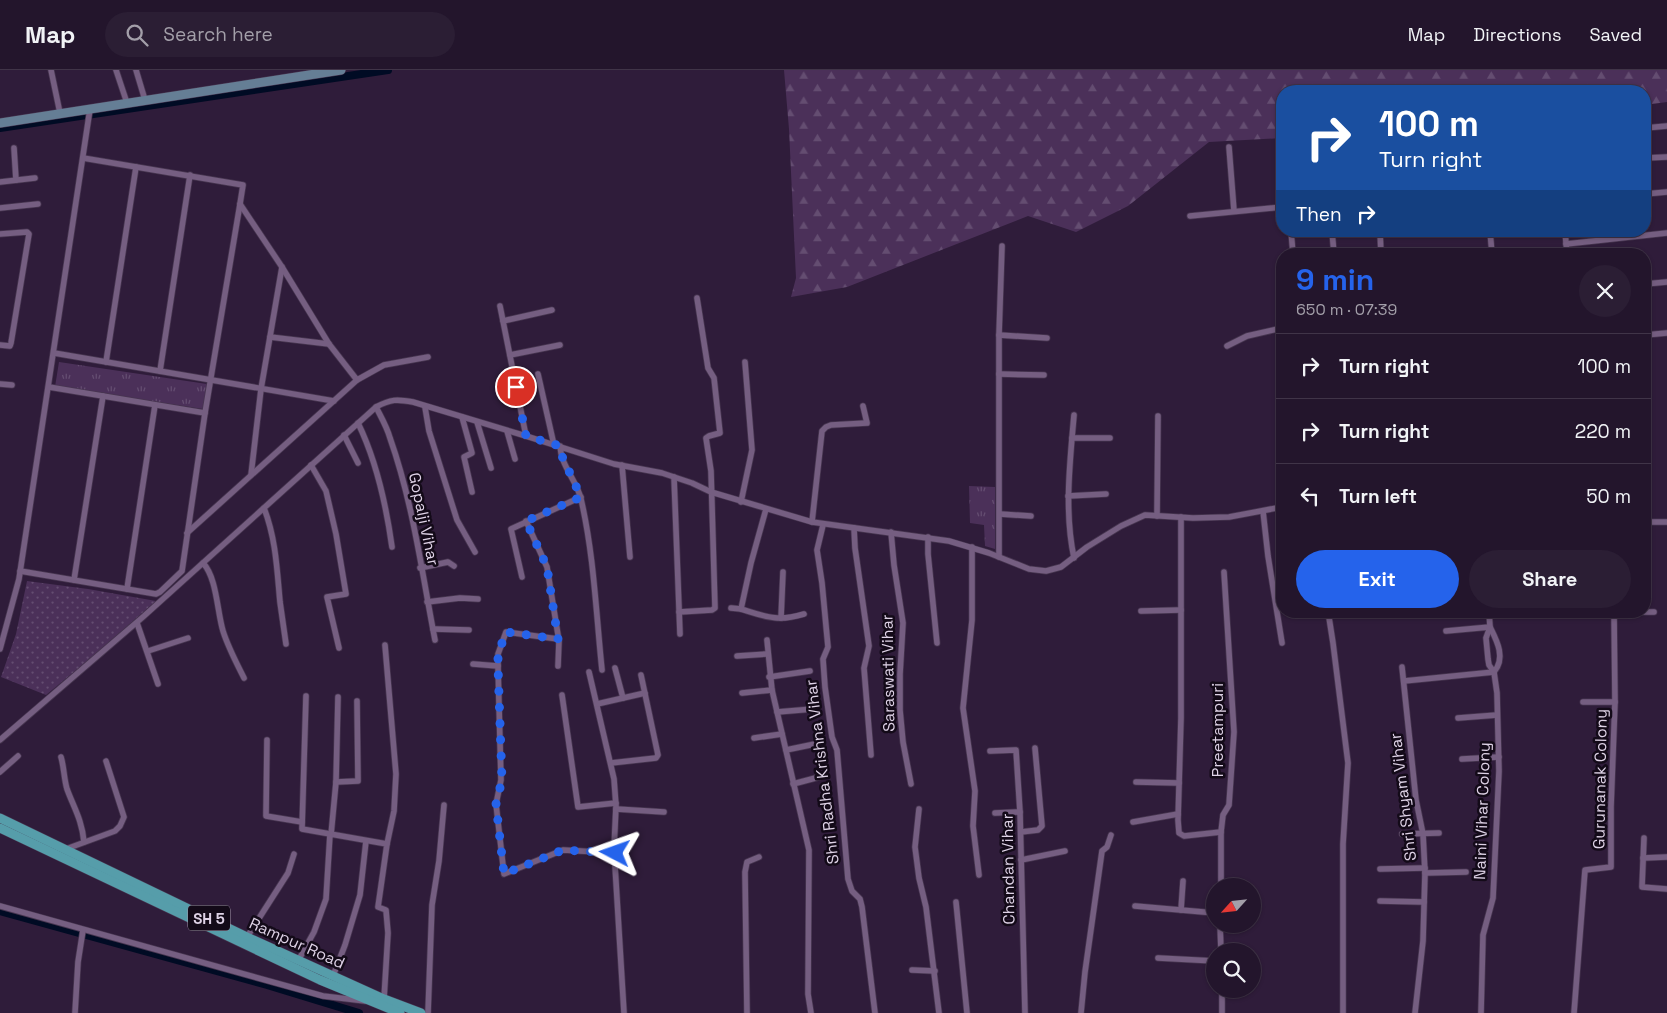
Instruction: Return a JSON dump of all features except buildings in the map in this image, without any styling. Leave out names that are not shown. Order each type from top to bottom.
[{"type":"main road","points":[[0,123],[60,114],[90,112],[127,103],[294,74],[341,70]]},
{"type":"main road","name":"Rampur Road","points":[[0,818],[298,961],[384,999],[421,1013]]},
{"type":"main road","points":[[0,828],[243,944],[400,1013]]},
{"type":"street","points":[[51,70],[60,114]]},
{"type":"street","points":[[116,70],[127,103]]},
{"type":"street","points":[[136,70],[145,100]]},
{"type":"street","points":[[0,649],[20,571],[90,112]]},
{"type":"street","points":[[1651,127],[1667,126]]},
{"type":"street","points":[[1229,147],[1234,211]]},
{"type":"street","points":[[14,148],[16,180]]},
{"type":"street","points":[[1651,158],[1667,157]]},
{"type":"street","points":[[20,571],[156,594],[182,571],[210,380],[243,185],[83,158]]},
{"type":"street","points":[[106,362],[136,168]]},
{"type":"street","points":[[160,371],[190,175]]},
{"type":"street","points":[[0,182],[35,178]]},
{"type":"street","points":[[1651,193],[1667,192]]},
{"type":"street","points":[[0,208],[38,204]]},
{"type":"street","points":[[240,204],[282,267],[329,344],[357,380]]},
{"type":"street","points":[[1190,216],[1276,208]]},
{"type":"street","points":[[0,234],[27,232],[29,234],[11,343],[10,346],[0,345]]},
{"type":"street","points":[[1651,235],[1667,233]]},
{"type":"street","points":[[1565,237],[1566,248]]},
{"type":"street","points":[[1566,244],[1630,237]]},
{"type":"street","points":[[999,557],[999,335],[1002,246]]},
{"type":"street","points":[[251,475],[261,389],[282,267]]},
{"type":"street","points":[[1651,283],[1667,282]]},
{"type":"street","points":[[679,612],[712,610],[715,608],[712,471],[706,438],[720,433],[714,378],[708,368],[697,298]]},
{"type":"street","points":[[500,306],[526,436]]},
{"type":"street","points":[[503,322],[552,310]]},
{"type":"street","points":[[1227,346],[1247,336],[1276,329]]},
{"type":"street","points":[[1651,334],[1667,333]]},
{"type":"street","points":[[999,335],[1046,338]]},
{"type":"street","points":[[270,337],[329,344]]},
{"type":"street","points":[[510,355],[560,346]]},
{"type":"street","points":[[54,352],[334,401]]},
{"type":"street","points":[[187,533],[357,380],[384,365],[428,357]]},
{"type":"street","points":[[741,502],[752,450],[744,362]]},
{"type":"street","points":[[538,374],[557,446],[581,497],[590,545],[602,670]]},
{"type":"street","points":[[999,374],[1044,375]]},
{"type":"street","points":[[0,384],[12,385]]},
{"type":"street","points":[[49,387],[205,413]]},
{"type":"street","points":[[74,580],[103,396]]},
{"type":"street","points":[[0,740],[137,623],[310,465],[376,407],[386,401],[397,399],[622,465],[662,472],[741,502],[812,522],[949,541],[972,547],[1029,569],[1046,571],[1061,567],[1087,547],[1135,518],[1145,515],[1230,517],[1276,508]]},
{"type":"street","points":[[127,589],[155,405]]},
{"type":"street","points":[[812,522],[822,431],[826,427],[831,426],[867,423],[863,406]]},
{"type":"street","name":"Gopalji Vihar","points":[[376,407],[390,436],[396,455],[417,538],[420,568],[435,640]]},
{"type":"street","points":[[425,407],[429,431],[457,520],[475,552]]},
{"type":"street","points":[[1074,415],[1068,496],[1070,536],[1074,558]]},
{"type":"street","points":[[1157,516],[1158,416]]},
{"type":"street","points":[[462,417],[472,453],[464,457],[472,492]]},
{"type":"street","points":[[478,422],[491,468]]},
{"type":"street","points":[[358,423],[368,442],[385,503],[392,547]]},
{"type":"street","points":[[507,431],[515,459]]},
{"type":"street","points":[[344,436],[358,463]]},
{"type":"street","points":[[1072,438],[1110,438]]},
{"type":"street","points":[[310,465],[326,491],[342,568],[346,594],[327,597],[339,648]]},
{"type":"street","points":[[622,465],[630,557]]},
{"type":"street","points":[[674,477],[680,634]]},
{"type":"street","points":[[1068,496],[1106,494]]},
{"type":"street","points":[[522,577],[511,529],[581,497]]},
{"type":"street","points":[[264,508],[276,551],[286,644]]},
{"type":"street","points":[[741,609],[766,509]]},
{"type":"street","points":[[1263,510],[1276,606]]},
{"type":"street","points":[[1000,514],[1031,516]]},
{"type":"street","points":[[1182,517],[1179,833],[1181,835],[1220,832]]},
{"type":"street","points":[[526,521],[547,567],[558,639],[558,666]]},
{"type":"street","points":[[1651,522],[1667,522]]},
{"type":"street","name":"Shri Radha Krishna Vihar","points":[[824,525],[816,550],[822,583],[828,647],[823,659],[825,687],[832,738],[837,750],[848,879],[852,892],[860,899],[862,907],[875,1013]]},
{"type":"street","points":[[854,528],[868,646],[864,668],[871,755]]},
{"type":"street","name":"Saraswati Vihar","points":[[891,532],[903,623],[900,710],[903,742],[911,784]]},
{"type":"street","points":[[928,537],[937,643]]},
{"type":"street","points":[[972,547],[972,620],[963,708],[975,791],[973,826],[979,875]]},
{"type":"street","points":[[420,568],[448,562],[454,566]]},
{"type":"street","points":[[203,563],[211,576],[222,628],[229,650],[244,678]]},
{"type":"street","points":[[781,618],[783,572]]},
{"type":"street","name":"Preetampuri","points":[[1221,878],[1220,832],[1223,815],[1229,805],[1234,732],[1224,572]]},
{"type":"street","points":[[427,602],[460,598],[478,599]]},
{"type":"street","points":[[731,608],[772,618],[788,618],[804,614]]},
{"type":"street","points":[[1141,611],[1182,610]]},
{"type":"street","points":[[1278,618],[1282,643]]},
{"type":"street","points":[[1329,618],[1348,763],[1343,844],[1343,1013]]},
{"type":"street","name":"Naini Vihar Colony","points":[[1481,1013],[1483,935],[1493,898],[1499,757],[1494,672],[1489,665],[1486,638],[1490,627],[1489,618]]},
{"type":"street","name":"Gurunanak Colony","points":[[1574,1013],[1585,870],[1612,867],[1611,807],[1615,702],[1614,618]]},
{"type":"street","points":[[137,623],[158,684]]},
{"type":"street","points":[[1404,681],[1494,672],[1499,665],[1500,650],[1497,638],[1490,627],[1446,631]]},
{"type":"street","points":[[433,629],[469,630]]},
{"type":"street","points":[[558,639],[505,632],[498,654],[502,780],[496,804],[504,874],[563,850],[615,853]]},
{"type":"street","points":[[148,651],[188,638]]},
{"type":"street","points":[[766,640],[772,690],[810,850],[808,994],[811,1013]]},
{"type":"street","points":[[384,999],[388,933],[386,910],[378,907],[394,811],[396,774],[385,645]]},
{"type":"street","points":[[737,656],[767,654]]},
{"type":"street","points":[[473,664],[498,666]]},
{"type":"street","name":"Shri Shyam Vihar","points":[[1402,667],[1416,800],[1423,834],[1425,871],[1423,941],[1414,1013]]},
{"type":"street","points":[[615,668],[623,698]]},
{"type":"street","points":[[589,672],[611,763],[616,806],[615,853],[624,1013]]},
{"type":"street","points":[[770,677],[810,672]]},
{"type":"street","points":[[611,763],[658,757],[641,675]]},
{"type":"street","points":[[742,693],[772,690]]},
{"type":"street","points":[[597,704],[645,692]]},
{"type":"street","points":[[562,695],[578,807],[616,806],[664,812]]},
{"type":"street","points":[[306,696],[301,828],[330,835],[387,844]]},
{"type":"street","points":[[298,961],[314,932],[326,899],[336,782],[338,697]]},
{"type":"street","points":[[336,782],[358,781],[357,701]]},
{"type":"street","points":[[1583,702],[1615,702]]},
{"type":"street","points":[[777,712],[813,709]]},
{"type":"street","points":[[1458,718],[1497,715]]},
{"type":"street","points":[[754,738],[782,734]]},
{"type":"street","points":[[267,740],[266,816],[302,822]]},
{"type":"street","points":[[786,750],[815,744]]},
{"type":"street","points":[[1021,832],[1038,830],[1042,826],[1035,748]]},
{"type":"street","name":"Chandan Vihar","points":[[990,751],[1016,750],[1021,832],[1025,1013]]},
{"type":"street","points":[[0,772],[18,756]]},
{"type":"street","points":[[61,757],[66,787],[83,828],[84,842]]},
{"type":"street","points":[[1462,759],[1499,757]]},
{"type":"street","points":[[66,849],[115,831],[120,826],[124,817],[106,761]]},
{"type":"street","points":[[793,784],[823,776]]},
{"type":"street","points":[[1136,782],[1179,783]]},
{"type":"street","points":[[428,1013],[432,905],[439,861],[444,805]]},
{"type":"street","points":[[919,809],[914,847],[926,907],[939,1013]]},
{"type":"street","points":[[995,814],[1020,812]]},
{"type":"street","points":[[1133,822],[1178,814]]},
{"type":"street","points":[[1402,834],[1439,833]]},
{"type":"street","points":[[1081,1013],[1102,851],[1107,847],[1111,835]]},
{"type":"street","points":[[1644,838],[1642,887],[1667,889]]},
{"type":"street","points":[[334,976],[360,895],[366,841]]},
{"type":"street","points":[[1021,860],[1065,851]]},
{"type":"street","points":[[247,937],[288,873],[294,854]]},
{"type":"street","points":[[747,1013],[745,872],[747,862],[759,857]]},
{"type":"street","points":[[1643,858],[1667,857]]},
{"type":"street","points":[[1380,869],[1466,872]]},
{"type":"street","points":[[1181,910],[1183,881]]},
{"type":"street","points":[[1380,901],[1424,902]]},
{"type":"street","points":[[956,902],[967,1013]]},
{"type":"street","points":[[0,906],[82,932],[323,996],[370,1001]]},
{"type":"street","points":[[1135,906],[1206,913]]},
{"type":"street","points":[[75,1013],[82,932]]},
{"type":"street","points":[[1158,958],[1206,961]]},
{"type":"street","points":[[912,970],[935,971]]},
{"type":"street","points":[[1222,998],[1222,1013]]},
{"type":"green space","points":[[784,70],[1667,70],[1667,102],[1651,104],[1651,85],[1276,85],[1276,138],[1209,142],[1128,206],[1076,232],[1028,216],[847,287],[791,297],[796,278],[789,129]]},
{"type":"green space","points":[[59,362],[207,384],[203,409],[55,387]]},
{"type":"green space","points":[[969,486],[995,487],[995,549],[985,546],[984,525],[970,523]]},
{"type":"green space","points":[[27,581],[156,601],[46,695],[1,677],[16,634]]},
{"type":"waterway","points":[[0,128],[388,70]]},
{"type":"waterway","points":[[0,911],[267,985],[359,1013]]},
{"type":"route","points":[[516,387],[526,436],[560,446],[561,454],[581,497],[526,521],[547,567],[558,639],[505,632],[498,654],[499,740],[502,780],[496,804],[504,874],[563,850],[615,853]]}]
